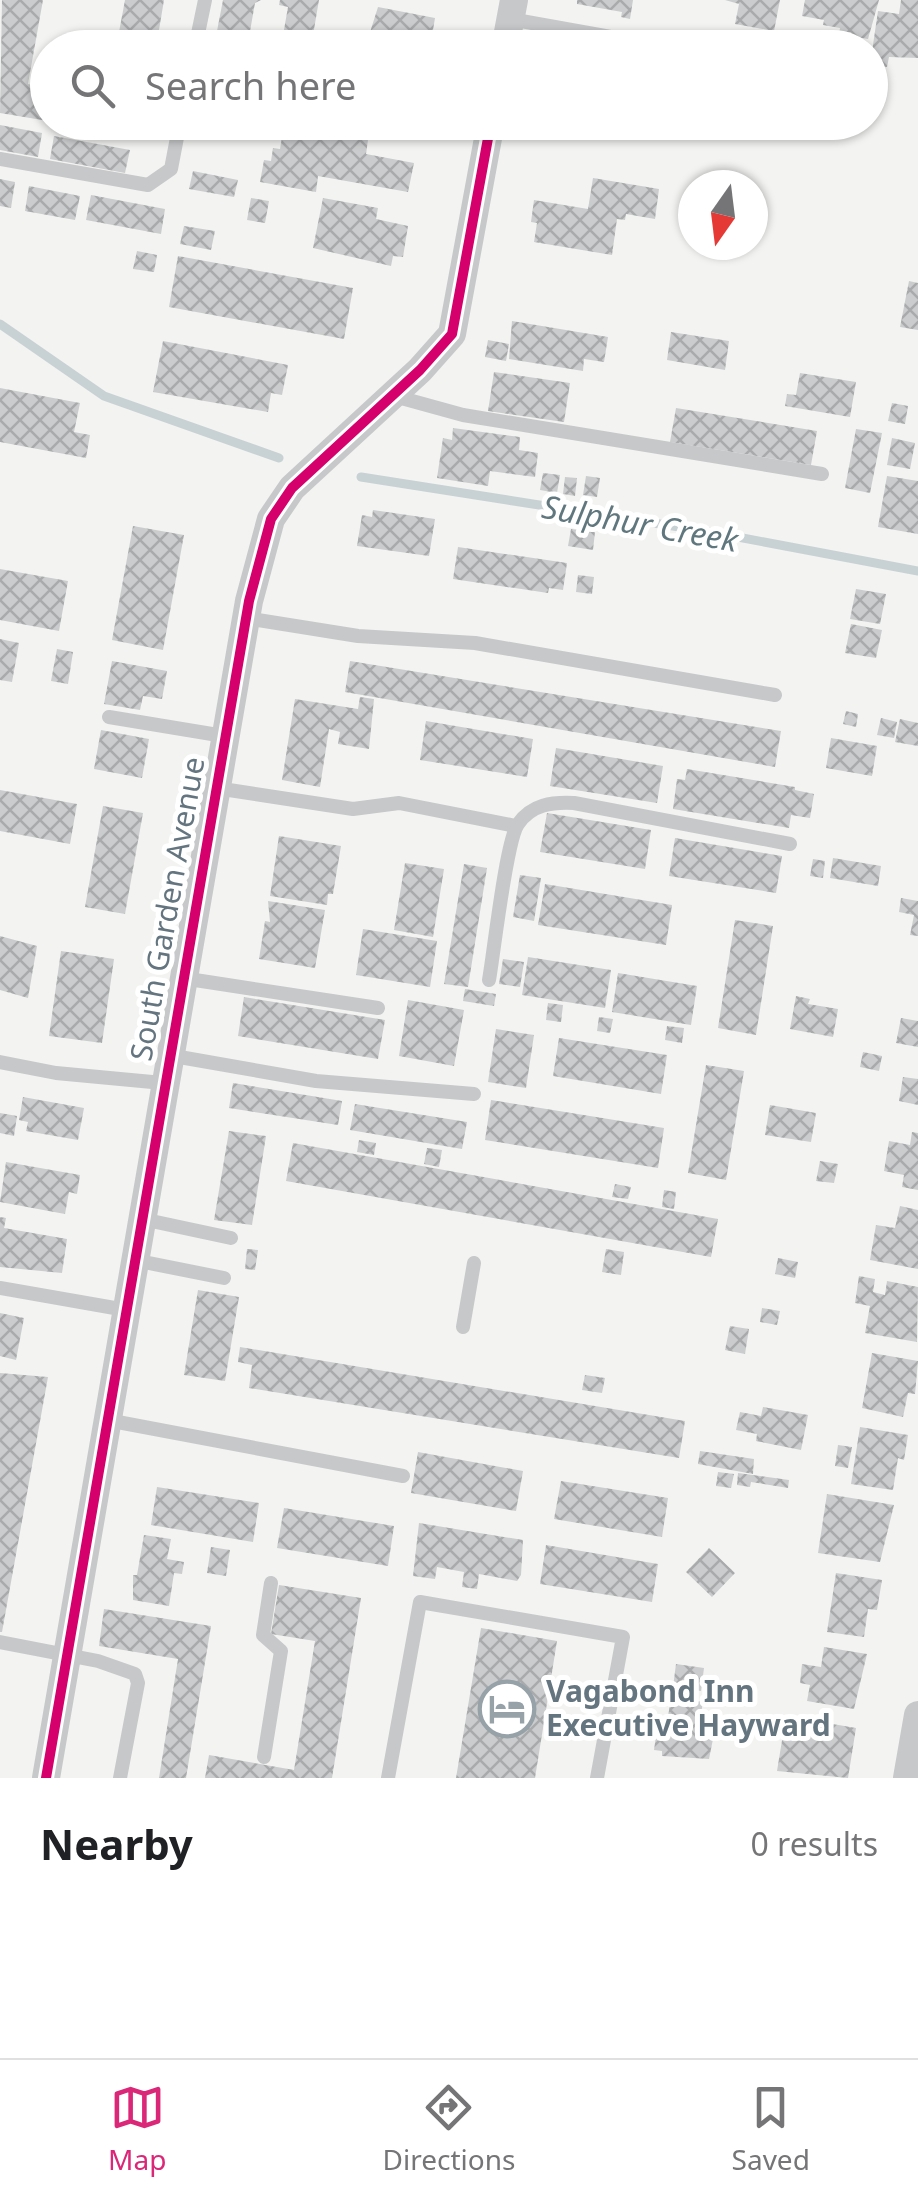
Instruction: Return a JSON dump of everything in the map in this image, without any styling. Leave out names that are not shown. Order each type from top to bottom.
[{"type":"street","name":"South Garden Avenue","points":[[46,1778],[224,736],[246,618],[271,519],[292,488],[394,395],[452,334],[488,140]]},
{"type":"street","points":[[907,1778],[918,1716]]},
{"type":"lane","points":[[199,30],[205,0]]},
{"type":"lane","points":[[512,10],[596,30]]},
{"type":"lane","points":[[0,159],[148,186],[171,169],[177,140]]},
{"type":"lane","points":[[394,395],[463,415],[822,474]]},
{"type":"lane","points":[[246,618],[358,636],[475,643],[775,695]]},
{"type":"lane","points":[[110,717],[224,736]]},
{"type":"lane","points":[[216,788],[353,810],[398,803],[516,826]]},
{"type":"lane","points":[[489,980],[516,826],[536,808],[552,802],[574,802],[790,844]]},
{"type":"lane","points":[[182,978],[378,1008]]},
{"type":"lane","points":[[168,1055],[316,1081],[474,1094]]},
{"type":"lane","points":[[0,1062],[163,1083]]},
{"type":"lane","points":[[142,1219],[231,1238]]},
{"type":"lane","points":[[134,1260],[224,1278]]},
{"type":"lane","points":[[462,1327],[474,1264]]},
{"type":"lane","points":[[0,1288],[126,1310]]},
{"type":"lane","points":[[107,1420],[402,1476]]},
{"type":"lane","points":[[264,1757],[281,1651],[262,1635],[270,1583]]},
{"type":"lane","points":[[388,1778],[420,1602],[623,1637],[597,1778]]},
{"type":"lane","points":[[0,1642],[128,1670],[138,1678],[120,1778]]},
{"type":"building","points":[[2,0],[43,0],[38,30],[30,30],[30,118],[0,113]]},
{"type":"building","points":[[125,0],[164,0],[159,30],[119,30]]},
{"type":"building","points":[[223,0],[261,0],[255,3],[250,30],[217,30]]},
{"type":"building","points":[[280,0],[319,0],[314,30],[284,30],[288,7],[279,5]]},
{"type":"building","points":[[577,0],[633,0],[630,19],[621,17],[622,12],[577,4]]},
{"type":"building","points":[[725,0],[780,0],[774,30],[735,24],[739,4]]},
{"type":"building","points":[[805,0],[879,0],[871,30],[840,30],[823,25],[824,20],[802,16]]},
{"type":"building","points":[[901,0],[918,0],[918,58],[889,57],[888,62],[888,30],[875,30],[878,11],[899,14]]},
{"type":"building","points":[[378,7],[435,18],[433,30],[371,30]]},
{"type":"building","points":[[0,125],[30,131],[30,140],[41,140],[38,157],[0,150]]},
{"type":"building","points":[[53,140],[130,150],[125,173],[50,159]]},
{"type":"building","points":[[282,140],[368,140],[366,154],[414,163],[408,192],[318,176],[316,192],[260,182],[264,160],[271,161],[273,148],[280,149]]},
{"type":"building","points":[[193,171],[238,180],[234,197],[189,189]]},
{"type":"building","points":[[593,178],[659,189],[655,219],[626,214],[625,220],[617,219],[612,255],[534,242],[534,200],[588,209]]},
{"type":"building","points":[[0,179],[15,182],[11,208],[0,206]]},
{"type":"building","points":[[29,186],[80,196],[75,220],[25,211]]},
{"type":"building","points":[[91,195],[165,209],[161,234],[86,220]]},
{"type":"building","points":[[251,198],[269,201],[265,223],[247,220]]},
{"type":"building","points":[[323,198],[378,208],[376,219],[408,226],[403,257],[393,256],[391,266],[313,248]]},
{"type":"building","points":[[184,226],[215,231],[211,250],[180,244]]},
{"type":"building","points":[[137,251],[157,255],[154,272],[133,269]]},
{"type":"building","points":[[178,256],[353,288],[344,339],[169,307]]},
{"type":"building","points":[[909,281],[918,283],[918,330],[900,327]]},
{"type":"building","points":[[512,321],[608,337],[604,362],[584,359],[583,371],[509,359]]},
{"type":"building","points":[[671,332],[729,341],[725,370],[667,360]]},
{"type":"building","points":[[488,340],[509,344],[506,361],[485,357]]},
{"type":"building","points":[[163,341],[288,365],[282,395],[271,393],[268,412],[153,392]]},
{"type":"building","points":[[494,372],[570,383],[564,422],[488,411]]},
{"type":"building","points":[[800,373],[856,382],[850,417],[785,406],[787,394],[796,395]]},
{"type":"building","points":[[0,388],[80,403],[74,432],[90,435],[86,458],[0,442]]},
{"type":"building","points":[[892,403],[908,406],[905,424],[888,421]]},
{"type":"building","points":[[676,408],[817,431],[811,465],[670,442]]},
{"type":"building","points":[[453,428],[520,437],[519,450],[538,453],[535,477],[490,471],[488,486],[437,478],[443,438],[452,440]]},
{"type":"building","points":[[856,429],[882,433],[870,493],[845,488]]},
{"type":"building","points":[[892,438],[915,443],[910,469],[887,465]]},
{"type":"building","points":[[543,473],[560,475],[557,493],[540,490]]},
{"type":"building","points":[[586,476],[600,478],[597,497],[583,495]]},
{"type":"building","points":[[887,476],[918,481],[918,534],[878,527]]},
{"type":"building","points":[[565,477],[577,478],[575,496],[563,494]]},
{"type":"building","points":[[373,510],[435,519],[429,556],[357,546],[362,515],[372,517]]},
{"type":"building","points":[[133,526],[184,535],[163,650],[112,640]]},
{"type":"building","points":[[571,529],[595,532],[593,550],[568,546]]},
{"type":"building","points":[[458,547],[567,563],[563,590],[549,588],[548,593],[453,579]]},
{"type":"building","points":[[0,569],[68,581],[59,631],[0,620]]},
{"type":"building","points":[[578,575],[594,577],[592,594],[576,592]]},
{"type":"building","points":[[856,589],[886,594],[880,624],[850,619]]},
{"type":"building","points":[[851,624],[882,630],[876,658],[845,653]]},
{"type":"building","points":[[0,639],[19,643],[12,682],[0,680]]},
{"type":"building","points":[[57,649],[73,652],[68,684],[51,681]]},
{"type":"building","points":[[112,661],[167,671],[162,699],[143,696],[140,710],[104,704]]},
{"type":"building","points":[[350,661],[781,731],[775,767],[345,692]]},
{"type":"building","points":[[360,697],[374,699],[369,749],[338,744],[340,732],[329,729],[320,787],[282,780],[295,699],[358,709]]},
{"type":"building","points":[[846,711],[858,714],[856,727],[843,724]]},
{"type":"building","points":[[881,718],[897,722],[894,738],[877,735]]},
{"type":"building","points":[[900,719],[918,723],[918,746],[895,742]]},
{"type":"building","points":[[426,721],[533,739],[527,777],[420,760]]},
{"type":"building","points":[[101,730],[149,739],[142,778],[94,769]]},
{"type":"building","points":[[831,738],[877,746],[872,776],[826,768]]},
{"type":"building","points":[[556,748],[663,766],[657,803],[550,786]]},
{"type":"building","points":[[687,769],[795,787],[814,794],[810,818],[791,815],[789,828],[673,809],[677,779],[685,780]]},
{"type":"building","points":[[0,790],[77,804],[70,844],[0,831]]},
{"type":"building","points":[[103,806],[143,813],[125,914],[85,907]]},
{"type":"building","points":[[547,813],[651,830],[645,869],[540,852]]},
{"type":"building","points":[[279,836],[341,846],[333,894],[328,894],[327,905],[270,896]]},
{"type":"building","points":[[675,838],[782,856],[776,893],[669,876]]},
{"type":"building","points":[[833,858],[881,866],[878,886],[830,878]]},
{"type":"building","points":[[813,859],[825,861],[823,878],[810,876]]},
{"type":"building","points":[[405,863],[444,869],[433,937],[394,930]]},
{"type":"building","points":[[464,864],[487,868],[468,987],[444,984]]},
{"type":"building","points":[[520,875],[541,878],[534,921],[513,917]]},
{"type":"building","points":[[545,884],[672,905],[666,945],[538,925]]},
{"type":"building","points":[[901,898],[918,901],[918,936],[910,935],[914,915],[899,912]]},
{"type":"building","points":[[268,901],[325,910],[315,968],[259,959],[265,921],[270,922]]},
{"type":"building","points":[[735,920],[773,926],[756,1035],[718,1028]]},
{"type":"building","points":[[363,929],[437,941],[430,987],[356,975]]},
{"type":"building","points":[[0,936],[37,946],[28,998],[0,990]]},
{"type":"building","points":[[61,951],[114,959],[102,1043],[49,1036]]},
{"type":"building","points":[[528,957],[611,970],[605,1008],[522,995]]},
{"type":"building","points":[[503,959],[524,962],[520,987],[499,984]]},
{"type":"building","points":[[618,973],[697,986],[691,1025],[612,1012]]},
{"type":"building","points":[[465,989],[496,994],[494,1006],[463,1001]]},
{"type":"building","points":[[796,996],[810,999],[808,1004],[838,1009],[833,1037],[790,1029]]},
{"type":"building","points":[[244,997],[385,1020],[378,1059],[238,1036]]},
{"type":"building","points":[[408,1000],[464,1010],[454,1066],[399,1056]]},
{"type":"building","points":[[548,1003],[563,1005],[561,1022],[546,1020]]},
{"type":"building","points":[[599,1017],[613,1019],[610,1033],[597,1031]]},
{"type":"building","points":[[901,1018],[918,1021],[918,1047],[896,1043]]},
{"type":"building","points":[[667,1026],[684,1028],[682,1043],[665,1040]]},
{"type":"building","points":[[496,1029],[534,1035],[526,1088],[488,1082]]},
{"type":"building","points":[[559,1038],[667,1055],[661,1094],[553,1076]]},
{"type":"building","points":[[863,1052],[882,1056],[879,1071],[860,1067]]},
{"type":"building","points":[[706,1065],[744,1071],[726,1180],[688,1173]]},
{"type":"building","points":[[903,1077],[918,1079],[918,1105],[899,1101]]},
{"type":"building","points":[[233,1083],[342,1101],[338,1125],[229,1108]]},
{"type":"building","points":[[23,1097],[84,1108],[78,1140],[26,1131],[28,1122],[19,1120]]},
{"type":"building","points":[[491,1100],[664,1128],[658,1168],[485,1140]]},
{"type":"building","points":[[355,1104],[467,1122],[462,1149],[350,1130]]},
{"type":"building","points":[[770,1105],[816,1113],[811,1142],[765,1135]]},
{"type":"building","points":[[0,1113],[17,1116],[14,1136],[0,1133]]},
{"type":"building","points":[[229,1131],[266,1136],[252,1225],[214,1220]]},
{"type":"building","points":[[912,1132],[918,1133],[918,1190],[902,1187],[904,1175],[884,1171],[889,1141],[910,1145]]},
{"type":"building","points":[[359,1140],[376,1143],[374,1155],[357,1152]]},
{"type":"building","points":[[293,1143],[718,1219],[711,1257],[286,1181]]},
{"type":"building","points":[[427,1148],[442,1150],[439,1167],[424,1164]]},
{"type":"building","points":[[820,1161],[838,1164],[834,1183],[816,1181]]},
{"type":"building","points":[[6,1162],[80,1175],[77,1194],[69,1192],[65,1214],[0,1202]]},
{"type":"building","points":[[615,1184],[631,1187],[628,1199],[612,1197]]},
{"type":"building","points":[[664,1190],[676,1192],[674,1209],[662,1207]]},
{"type":"building","points":[[900,1206],[918,1210],[918,1269],[870,1260],[876,1225],[895,1228]]},
{"type":"building","points":[[0,1217],[6,1218],[4,1228],[67,1239],[62,1273],[0,1267]]},
{"type":"building","points":[[247,1249],[258,1250],[255,1270],[245,1269]]},
{"type":"building","points":[[606,1249],[624,1252],[621,1275],[602,1272]]},
{"type":"building","points":[[778,1258],[798,1262],[795,1278],[775,1274]]},
{"type":"building","points":[[859,1276],[875,1279],[873,1292],[885,1295],[887,1281],[918,1287],[917,1342],[865,1333],[870,1306],[855,1303]]},
{"type":"building","points":[[198,1290],[239,1297],[225,1381],[184,1375]]},
{"type":"building","points":[[762,1308],[780,1311],[777,1325],[760,1322]]},
{"type":"building","points":[[0,1313],[24,1318],[16,1360],[0,1356]]},
{"type":"building","points":[[730,1326],[749,1329],[745,1354],[725,1350]]},
{"type":"building","points":[[240,1347],[685,1421],[679,1458],[249,1388],[252,1365],[238,1362]]},
{"type":"building","points":[[872,1353],[918,1361],[915,1394],[908,1393],[903,1417],[862,1408]]},
{"type":"building","points":[[0,1373],[48,1377],[2,1632],[0,1632]]},
{"type":"building","points":[[585,1375],[605,1378],[602,1393],[582,1390]]},
{"type":"building","points":[[763,1407],[808,1415],[801,1450],[756,1441],[757,1434],[736,1430],[740,1412],[761,1416]]},
{"type":"building","points":[[860,1427],[908,1435],[904,1460],[898,1458],[893,1490],[851,1484]]},
{"type":"building","points":[[838,1445],[852,1447],[848,1468],[835,1466]]},
{"type":"building","points":[[700,1451],[754,1459],[753,1474],[698,1464]]},
{"type":"building","points":[[418,1452],[523,1471],[516,1511],[411,1493]]},
{"type":"building","points":[[718,1472],[734,1474],[731,1488],[716,1486]]},
{"type":"building","points":[[738,1473],[789,1480],[788,1488],[751,1482],[750,1487],[737,1485]]},
{"type":"building","points":[[561,1481],[668,1498],[662,1537],[554,1519]]},
{"type":"building","points":[[157,1487],[259,1503],[253,1542],[151,1525]]},
{"type":"building","points":[[827,1494],[894,1505],[880,1562],[818,1553]]},
{"type":"building","points":[[284,1508],[394,1526],[388,1566],[277,1548]]},
{"type":"building","points":[[419,1523],[523,1540],[521,1575],[517,1581],[479,1574],[477,1589],[462,1587],[464,1572],[437,1567],[435,1579],[413,1576]]},
{"type":"building","points":[[144,1535],[171,1539],[167,1559],[184,1562],[182,1574],[174,1573],[169,1606],[133,1600],[133,1575],[137,1575]]},
{"type":"building","points":[[546,1545],[658,1564],[652,1602],[540,1584]]},
{"type":"building","points":[[211,1547],[230,1550],[226,1576],[207,1573]]},
{"type":"building","points":[[709,1548],[735,1573],[712,1597],[686,1572]]},
{"type":"building","points":[[836,1573],[882,1580],[877,1610],[868,1609],[864,1637],[827,1632]]},
{"type":"building","points":[[279,1585],[361,1598],[332,1778],[205,1778],[209,1755],[294,1770],[315,1641],[271,1634]]},
{"type":"building","points":[[104,1609],[211,1626],[186,1778],[159,1778],[178,1659],[99,1646]]},
{"type":"building","name":"Vagabond Inn Executive Hayward","points":[[481,1628],[557,1641],[535,1778],[456,1778]]},
{"type":"building","points":[[824,1647],[867,1654],[854,1709],[807,1701],[810,1685],[800,1683],[802,1664],[821,1667]]},
{"type":"building","points":[[676,1664],[704,1668],[701,1691],[673,1687]]},
{"type":"building","points":[[671,1697],[703,1702],[697,1737],[713,1739],[709,1759],[662,1756],[662,1751],[654,1750],[659,1715],[668,1717]]},
{"type":"building","points":[[786,1716],[856,1728],[848,1778],[777,1771]]},
{"type":"waterway","name":"Sulphur Creek","points":[[0,324],[104,396],[279,458]]},
{"type":"waterway","name":"Sulphur Creek","points":[[361,477],[711,532],[918,571]]},
{"type":"cycle path","points":[[46,1778],[249,601],[271,519],[292,488],[420,370],[452,334],[488,140]]},
{"type":"place","name":"Vagabond Inn Executive Hayward","points":[[507,1709]]}]
